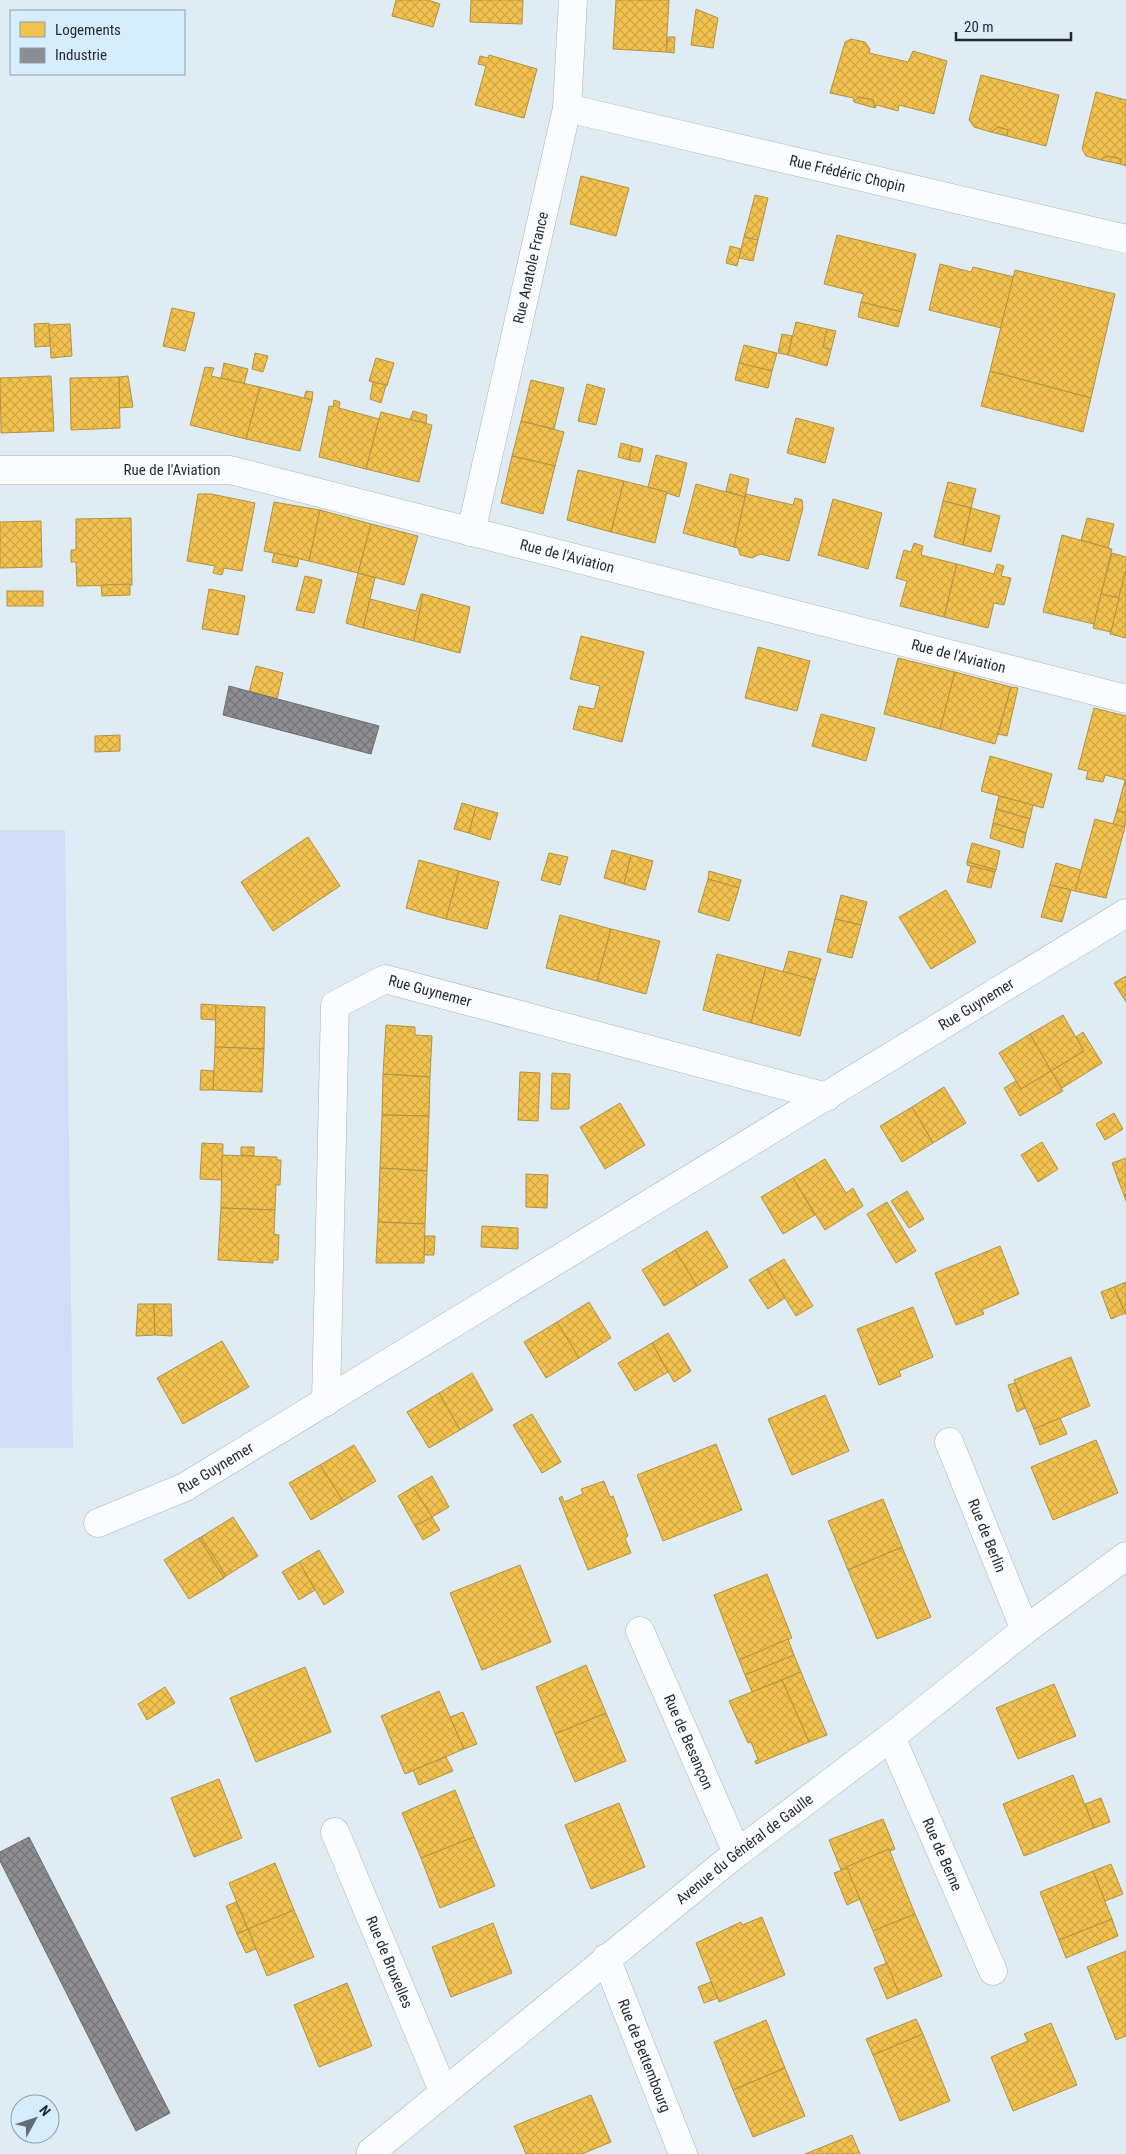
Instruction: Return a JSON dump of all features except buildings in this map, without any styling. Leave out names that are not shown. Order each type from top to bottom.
[{"type":"street","name":"Rue Anatole France","points":[[471,532],[567,108],[573,0]]},
{"type":"street","name":"Rue Frédéric Chopin","points":[[567,108],[1126,238]]},
{"type":"street","name":"Rue de l'Aviation","points":[[0,470],[230,470],[1126,699]]},
{"type":"street","name":"Rue Guynemer","points":[[98,1523],[185,1487],[1126,913]]},
{"type":"street","name":"Rue Guynemer","points":[[326,1402],[335,1004],[385,979],[826,1097]]},
{"type":"street","name":"Rue de Berlin","points":[[949,1442],[1025,1630]]},
{"type":"street","name":"Avenue du Général de Gaulle","points":[[371,2154],[606,1958],[736,1853],[891,1737],[1025,1630],[1126,1556]]},
{"type":"street","name":"Rue de Besançon","points":[[640,1631],[736,1853]]},
{"type":"street","name":"Rue de Berne","points":[[891,1737],[993,1971]]},
{"type":"street","name":"Rue de Bruxelles","points":[[335,1832],[444,2093]]},
{"type":"street","name":"Rue de Bettembourg","points":[[606,1958],[683,2154]]},
{"type":"shaded area","points":[[0,830],[65,830],[73,1448],[0,1448]]}]
